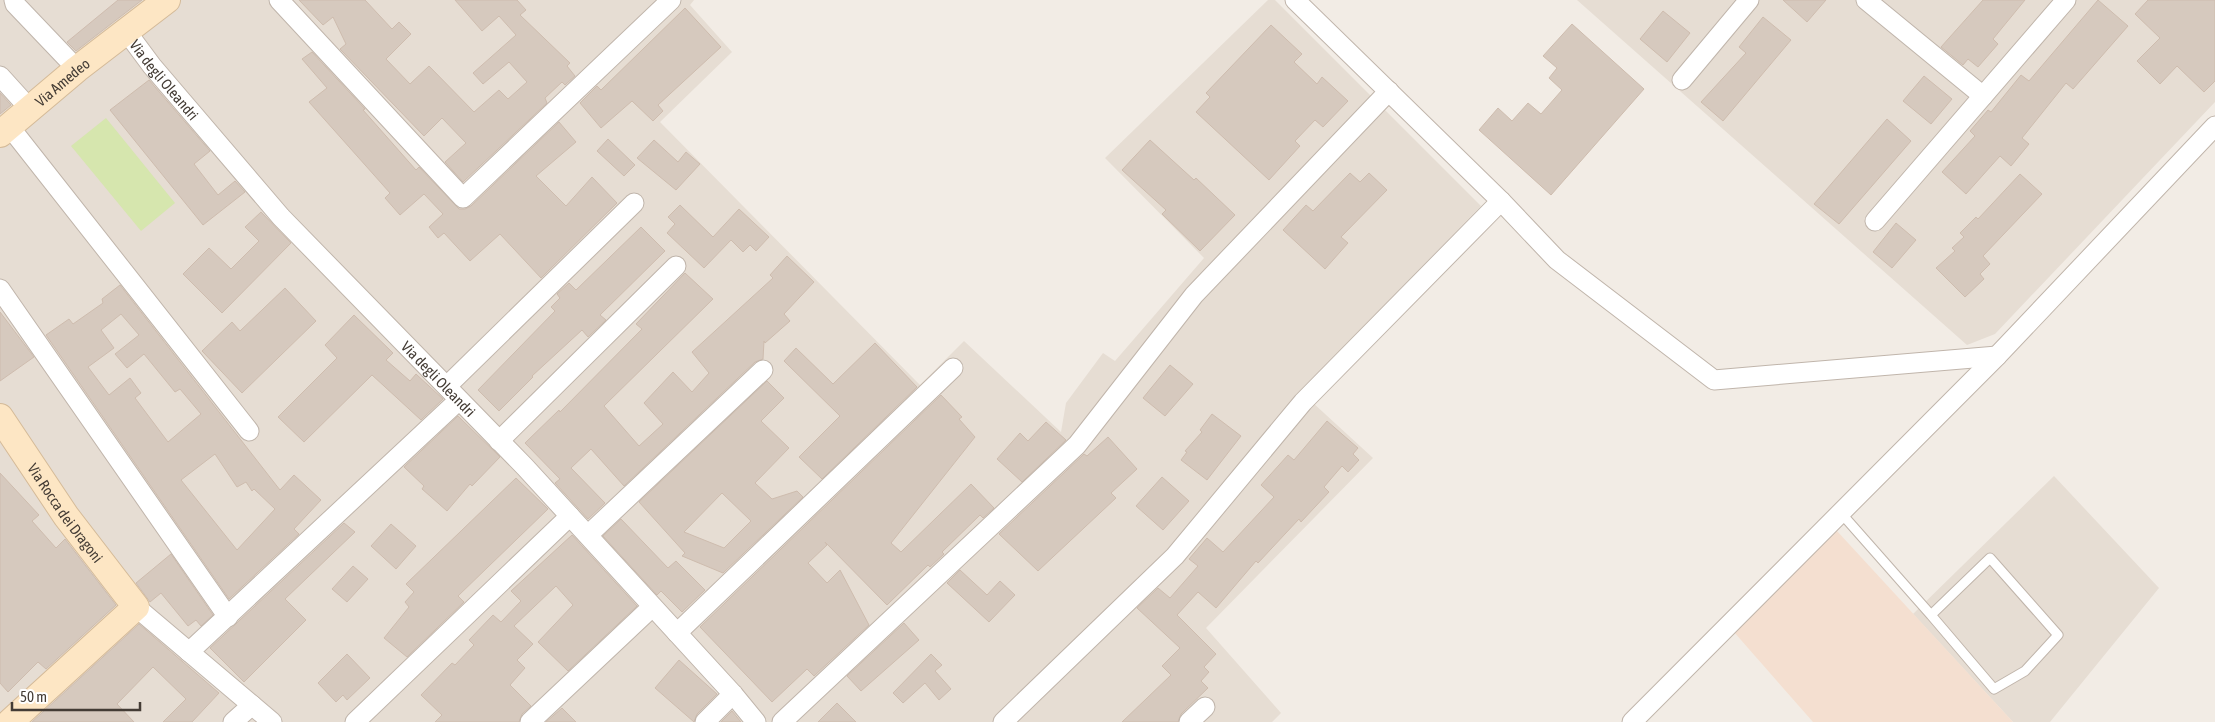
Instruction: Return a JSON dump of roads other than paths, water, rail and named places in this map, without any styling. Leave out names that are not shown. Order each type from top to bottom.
[{"type":"street","points":[[14,0],[77,69]]},
{"type":"street","name":"Via Amedeo","points":[[4,130],[77,69],[167,0]]},
{"type":"street","points":[[279,0],[464,198],[671,0]]},
{"type":"street","points":[[1295,0],[1501,201],[1557,260],[1714,380],[1997,356]]},
{"type":"street","points":[[1682,80],[1749,0]]},
{"type":"street","points":[[1866,0],[1983,96]]},
{"type":"street","points":[[1875,221],[2066,0]]},
{"type":"street","name":"Via degli Oleandri","points":[[126,31],[152,66],[281,217],[453,393],[588,535],[733,694],[756,722]]},
{"type":"street","points":[[0,76],[29,108]]},
{"type":"street","points":[[782,722],[1077,446],[1194,295],[1389,91]]},
{"type":"street","points":[[1632,722],[1997,356],[2215,126]]},
{"type":"street","points":[[4,130],[249,431]]},
{"type":"street","points":[[1003,722],[1175,556],[1303,402],[1501,201]]},
{"type":"street","points":[[189,652],[228,617],[453,393],[634,203]]},
{"type":"street","points":[[499,441],[676,266]]},
{"type":"street","points":[[0,289],[228,617]]},
{"type":"street","points":[[676,633],[953,368]]},
{"type":"street","points":[[588,535],[763,370]]},
{"type":"street","name":"Via Rocca dei Dragoni","points":[[0,417],[66,516],[136,607]]},
{"type":"street","points":[[355,722],[570,516]]},
{"type":"street","points":[[10,722],[136,607],[272,722]]},
{"type":"street","points":[[530,722],[652,607]]},
{"type":"street","points":[[704,722],[733,694]]},
{"type":"street","points":[[233,722],[252,705]]},
{"type":"street","points":[[1189,722],[1204,706]]},
{"type":"lane","points":[[1841,513],[1994,689],[2025,671],[2058,635],[1990,558],[1931,615]]}]
